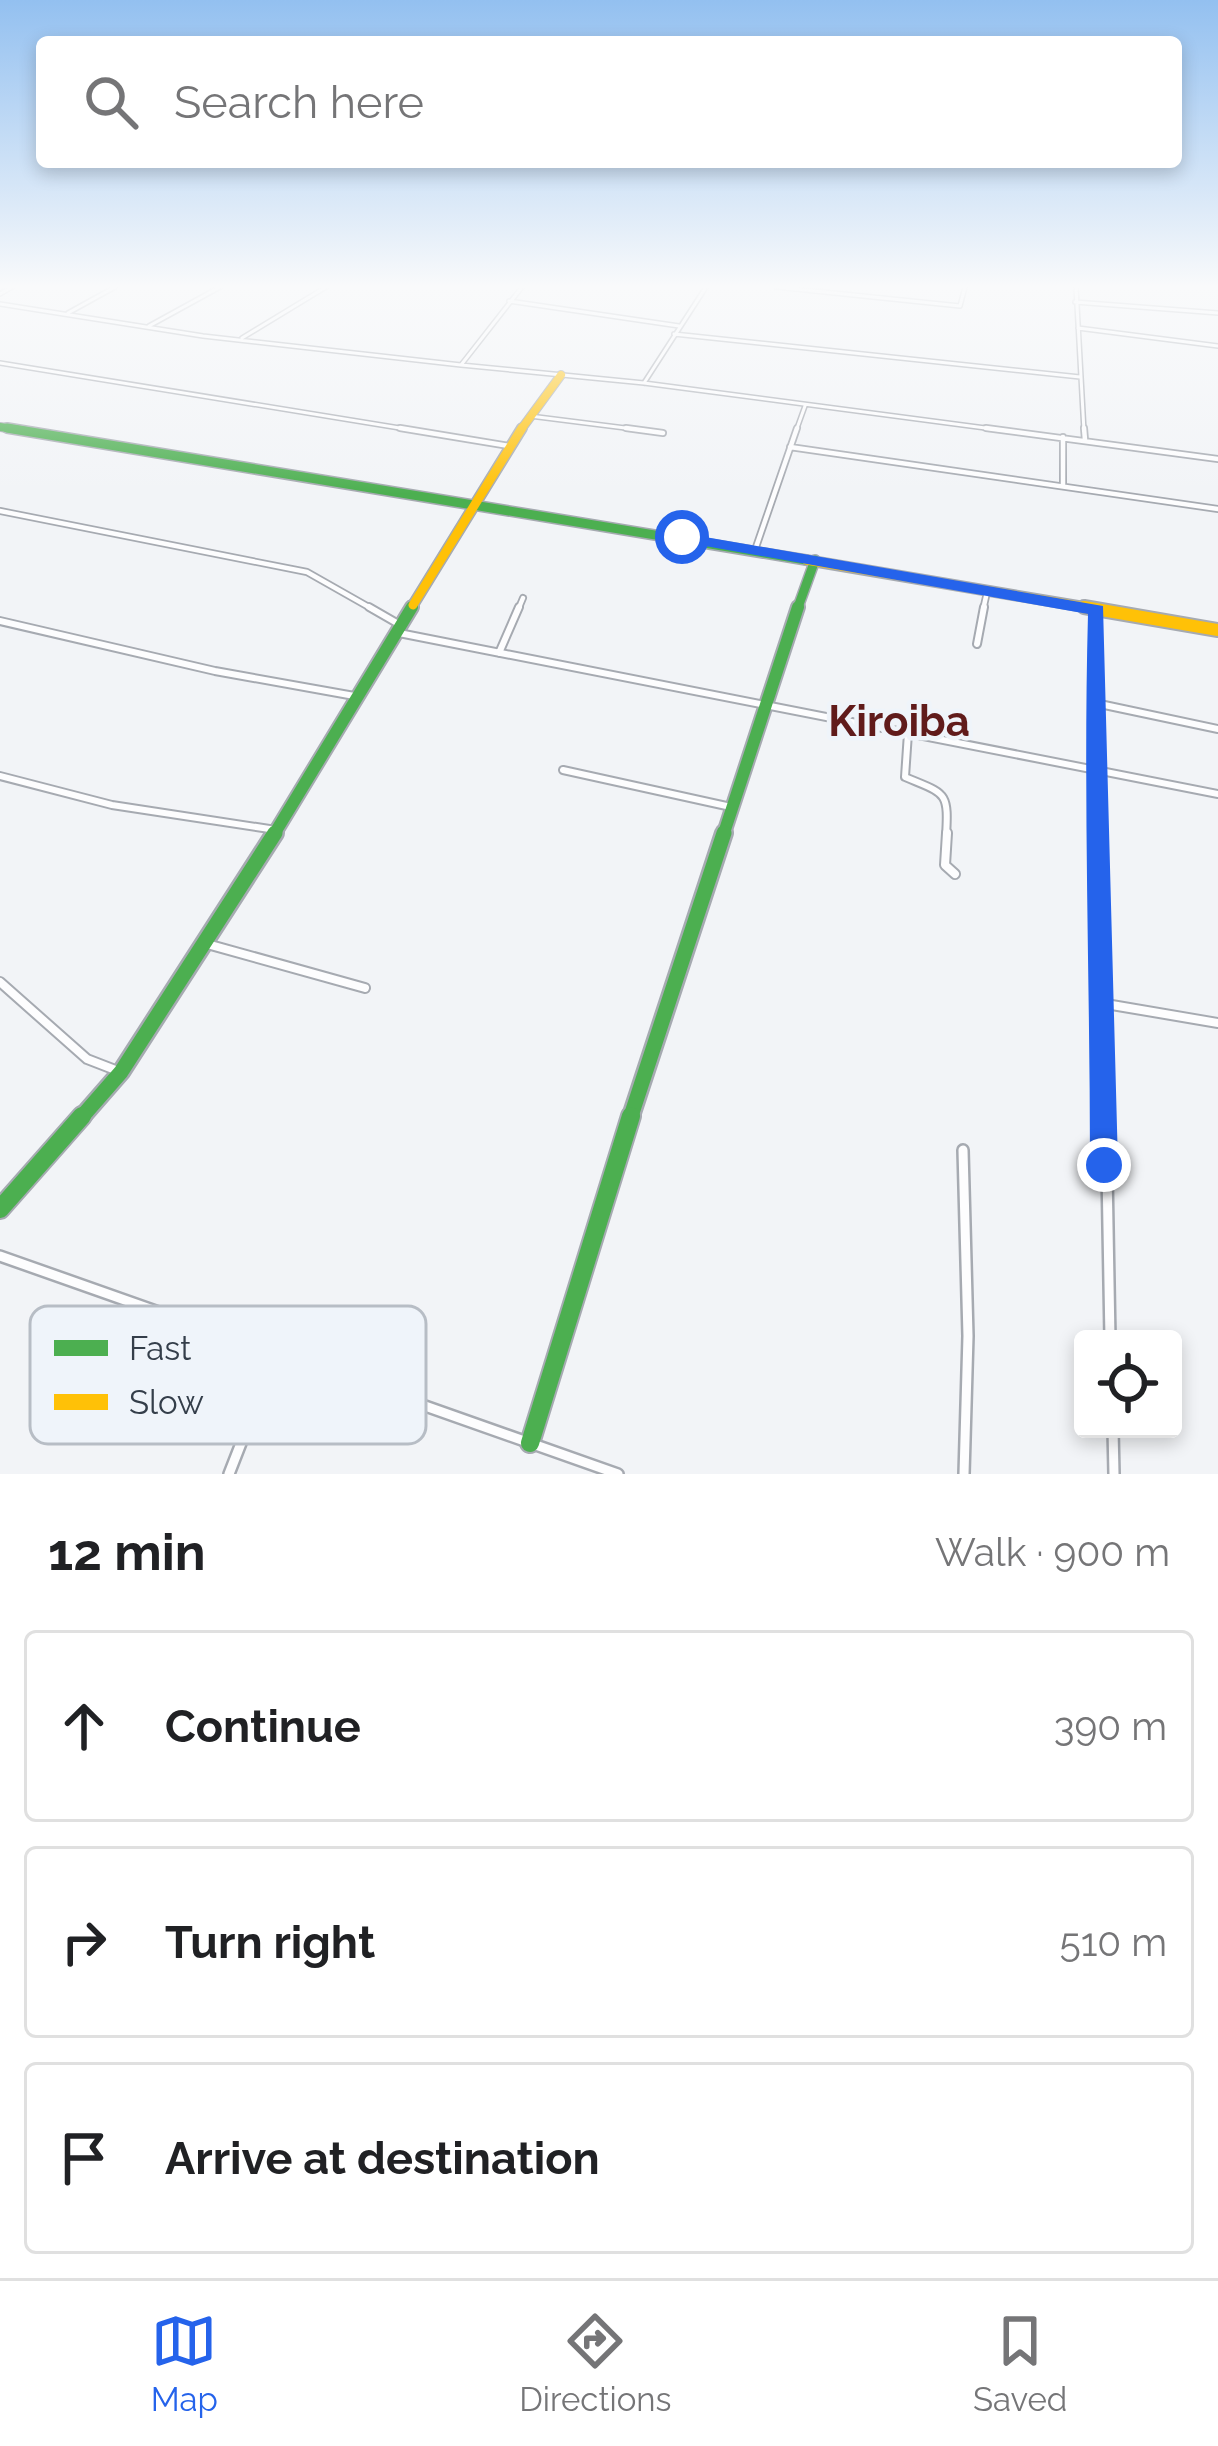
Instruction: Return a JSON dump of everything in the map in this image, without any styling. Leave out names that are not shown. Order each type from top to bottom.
[{"type":"street","points":[[379,356],[644,383],[1218,459]]},
{"type":"street","points":[[461,365],[468,356]]},
{"type":"street","points":[[644,383],[661,356]]},
{"type":"street","points":[[880,356],[1080,377]]},
{"type":"street","points":[[1079,356],[1085,440]]},
{"type":"street","points":[[0,363],[509,446]]},
{"type":"street","points":[[0,1209],[121,1072],[360,697],[509,446],[560,375]]},
{"type":"street","points":[[754,550],[805,405]]},
{"type":"street","points":[[530,416],[663,433]]},
{"type":"street","points":[[0,427],[1218,630]]},
{"type":"street","points":[[1063,437],[1063,485]]},
{"type":"street","points":[[790,447],[1218,509]]},
{"type":"street","points":[[0,512],[307,572],[400,630],[1218,794]]},
{"type":"street","points":[[530,1443],[611,1173],[734,808],[763,704],[815,560]]},
{"type":"street","points":[[977,644],[987,592]]},
{"type":"street","points":[[500,653],[523,598]]},
{"type":"street","points":[[1097,610],[1094,767],[1101,876],[1110,1330]]},
{"type":"street","points":[[0,621],[360,697]]},
{"type":"street","points":[[1095,703],[1218,729]]},
{"type":"street","points":[[908,733],[905,777],[944,793],[948,802],[945,866],[956,874]]},
{"type":"street","points":[[562,770],[734,808]]},
{"type":"street","points":[[0,776],[112,805],[276,830]]},
{"type":"street","points":[[203,943],[365,988]]},
{"type":"street","points":[[0,982],[87,1058],[121,1072]]},
{"type":"street","points":[[1100,1003],[1218,1023]]},
{"type":"street","points":[[963,1150],[968,1336],[964,1474]]},
{"type":"street","points":[[0,1256],[146,1306]]},
{"type":"street","points":[[426,1405],[618,1474]]},
{"type":"street","points":[[1113,1438],[1114,1474]]},
{"type":"street","points":[[230,1474],[241,1444]]},
{"type":"traffic: fast","points":[[0,427],[806,560]]},
{"type":"traffic: fast","points":[[530,1443],[611,1173],[682,971],[763,704],[815,560]]},
{"type":"traffic: fast","points":[[0,1209],[121,1072],[238,894],[413,605]]},
{"type":"traffic: slow","points":[[413,605],[509,446],[561,375]]},
{"type":"traffic: slow","points":[[806,560],[1218,630]]},
{"type":"district","name":"Kiroiba","points":[[899,721]]},
{"type":"route","points":[[682,537],[1097,610],[1094,767],[1101,876],[1104,1165]]}]
